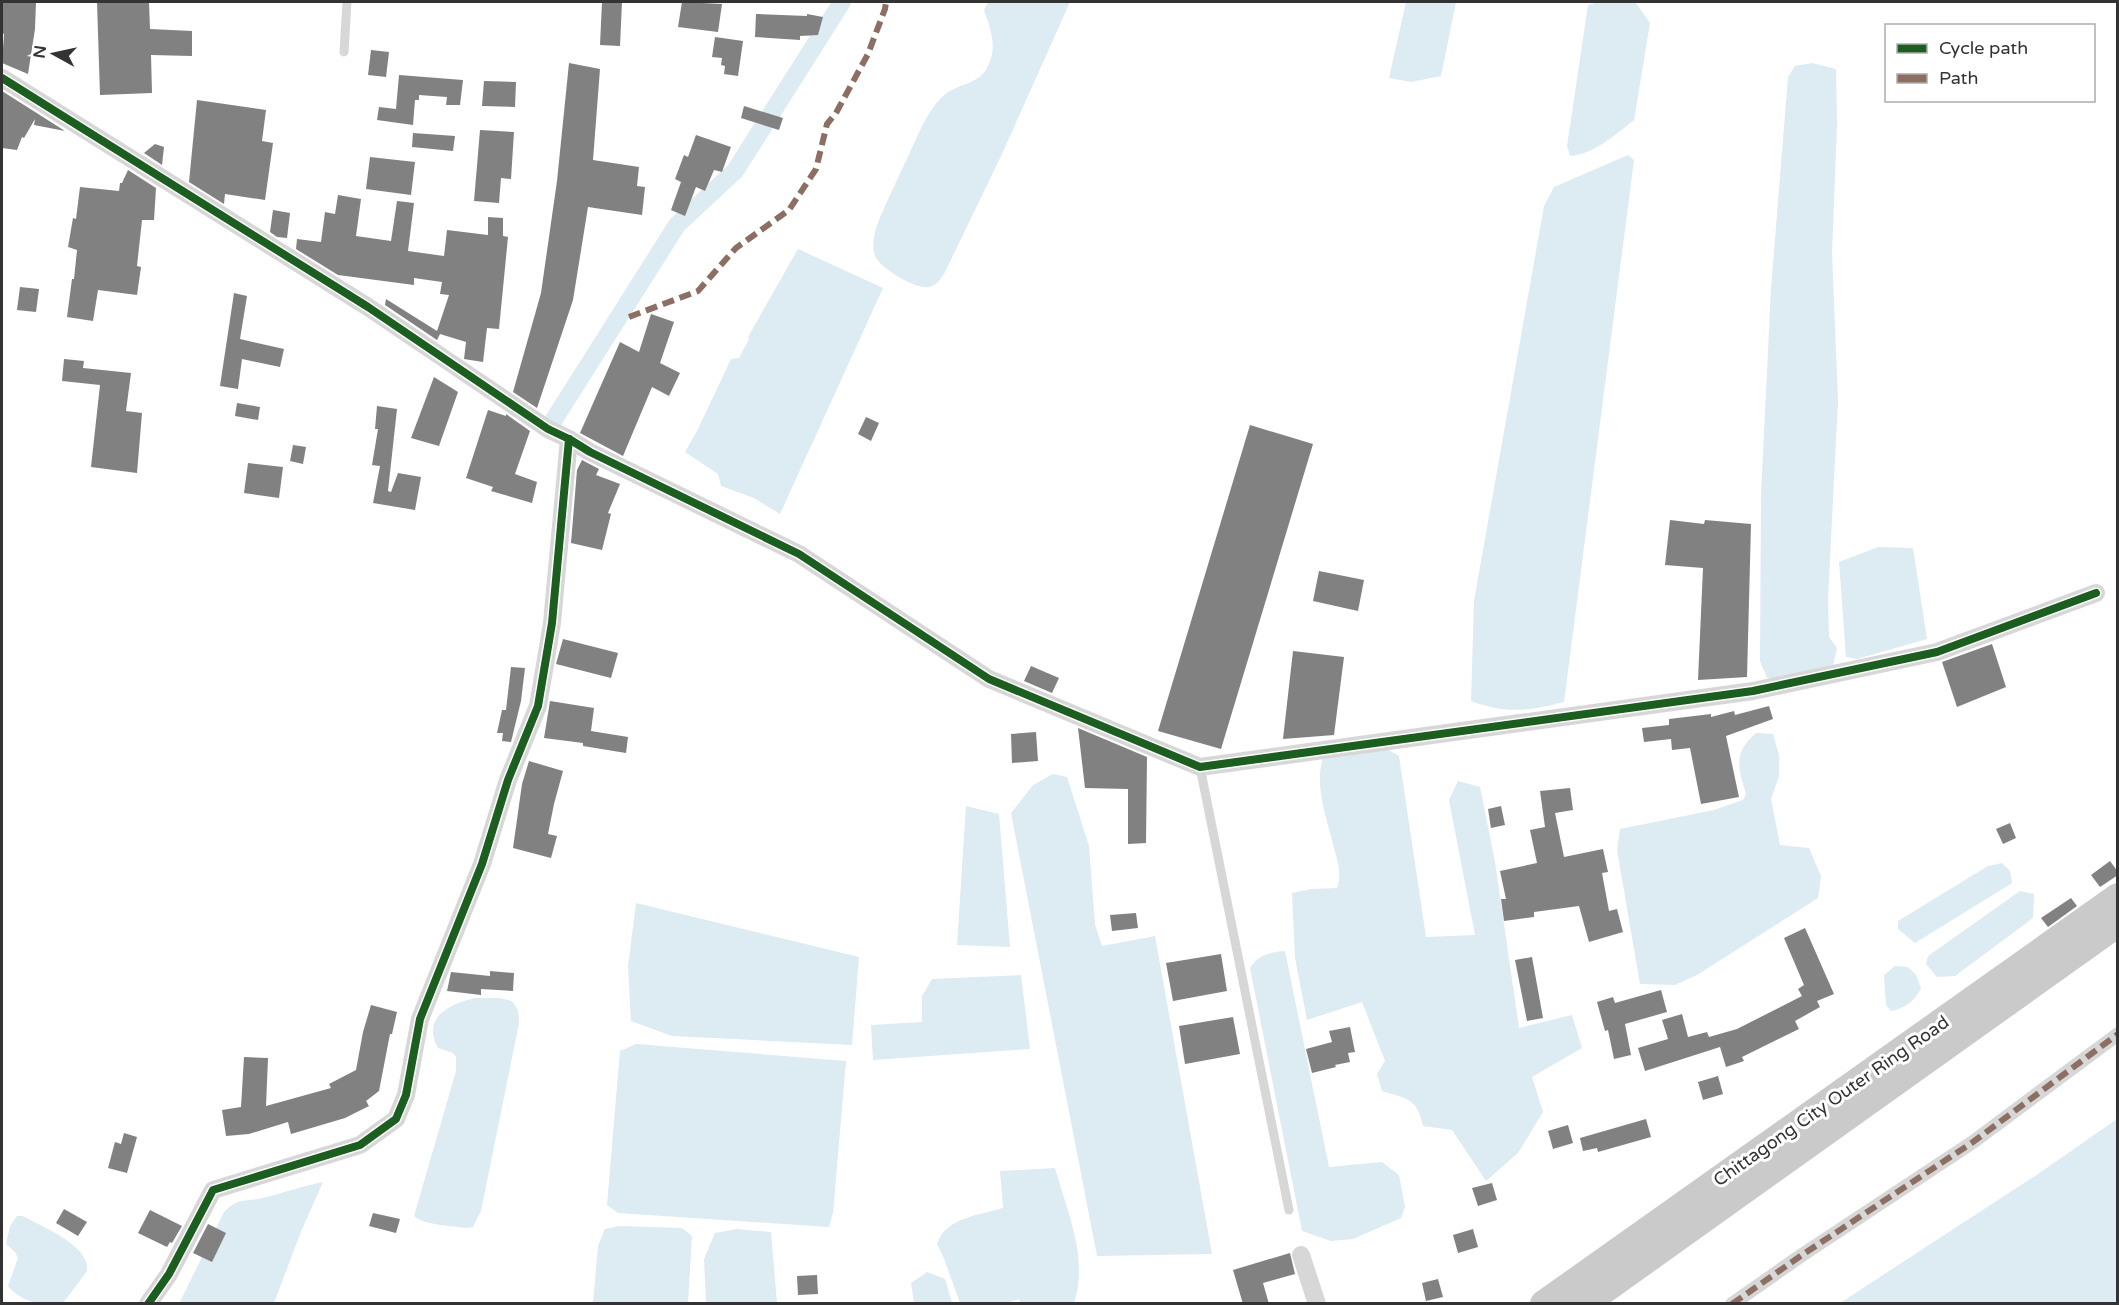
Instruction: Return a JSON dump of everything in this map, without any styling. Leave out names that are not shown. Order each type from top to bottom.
[{"type":"main road","name":"Chittagong City Outer Ring Road","points":[[1544,1304],[2118,897]]},
{"type":"main road","name":"Chittagong City Outer Ring Road","points":[[1584,1304],[2118,923]]},
{"type":"street","points":[[2,78],[368,307],[548,429],[590,452],[799,554],[989,679],[1200,767],[1753,691],[1937,651],[2096,594]]},
{"type":"street","points":[[148,1304],[169,1274],[213,1190],[360,1145],[396,1119],[406,1095],[420,1019],[482,864],[508,780],[538,706],[552,623],[569,439]]},
{"type":"street","points":[[1732,1304],[1973,1142],[2118,1034]]},
{"type":"street","points":[[1300,1255],[1317,1304]]},
{"type":"lane","points":[[344,52],[347,2]]},
{"type":"lane","points":[[1200,767],[1289,1210]]},
{"type":"shaded area","points":[[988,2],[1070,2],[1002,154],[945,272],[934,285],[923,287],[899,277],[878,261],[873,242],[875,233],[889,196],[931,110],[947,93],[978,78],[987,68],[993,46],[984,10]]},
{"type":"shaded area","points":[[1406,2],[1456,2],[1441,76],[1411,82],[1389,78]]},
{"type":"shaded area","points":[[1599,2],[1636,3],[1650,23],[1634,120],[1596,148],[1570,156],[1567,146],[1588,5]]},
{"type":"shaded area","points":[[1812,63],[1836,69],[1837,125],[1832,253],[1838,401],[1828,599],[1829,637],[1837,648],[1833,665],[1778,678],[1767,678],[1760,661],[1761,494],[1771,289],[1788,77],[1795,66]]},
{"type":"shaded area","points":[[1628,155],[1634,160],[1564,702],[1517,710],[1495,708],[1471,701],[1474,601],[1544,206],[1554,187]]},
{"type":"shaded area","points":[[798,249],[883,288],[780,514],[754,498],[721,486],[718,474],[685,452],[731,359],[739,358],[748,337]]},
{"type":"shaded area","points":[[1878,547],[1913,548],[1927,639],[1857,659],[1846,657],[1839,562]]},
{"type":"shaded area","points":[[1756,733],[1773,734],[1779,755],[1779,776],[1771,799],[1780,845],[1809,848],[1821,876],[1818,898],[1697,975],[1675,985],[1640,984],[1617,850],[1620,829],[1714,810],[1743,800],[1746,794],[1739,761],[1744,747]]},
{"type":"shaded area","points":[[1385,748],[1399,756],[1426,937],[1475,935],[1449,800],[1458,781],[1480,787],[1495,862],[1519,1028],[1572,1015],[1582,1048],[1532,1077],[1543,1112],[1518,1153],[1486,1181],[1452,1130],[1423,1126],[1418,1110],[1410,1101],[1382,1091],[1377,1074],[1385,1061],[1362,1002],[1307,1020],[1295,958],[1292,893],[1337,888],[1339,878],[1338,864],[1320,788],[1321,764],[1325,753]]},
{"type":"shaded area","points":[[1053,774],[1067,777],[1089,846],[1095,925],[1102,946],[1155,936],[1212,1254],[1097,1256],[1011,813],[1033,785]]},
{"type":"shaded area","points":[[966,806],[999,814],[1010,947],[957,945]]},
{"type":"shaded area","points":[[2002,863],[2010,871],[2012,883],[1915,943],[1898,929],[1898,921],[1988,866]]},
{"type":"shaded area","points":[[2020,891],[2034,894],[2033,918],[1955,976],[1937,977],[1926,964],[1928,956]]},
{"type":"shaded area","points":[[636,903],[859,957],[852,1045],[672,1036],[631,1021],[628,966]]},
{"type":"shaded area","points":[[1285,951],[1329,1167],[1382,1162],[1399,1175],[1405,1207],[1401,1218],[1353,1239],[1331,1241],[1302,1231],[1250,968],[1265,955]]},
{"type":"shaded area","points":[[1895,966],[1908,967],[1916,975],[1921,988],[1909,1003],[1891,1011],[1886,1005],[1884,975]]},
{"type":"shaded area","points":[[1021,975],[1030,1049],[873,1060],[871,1025],[922,1022],[922,996],[932,979]]},
{"type":"shaded area","points":[[475,998],[500,998],[512,1001],[518,1010],[519,1023],[481,1211],[473,1227],[467,1228],[431,1223],[414,1216],[456,1071],[456,1057],[453,1053],[438,1048],[433,1028],[436,1020],[448,1008]]},
{"type":"shaded area","points":[[636,1044],[846,1061],[833,1213],[829,1227],[618,1213],[607,1205],[620,1051]]},
{"type":"shaded area","points":[[2117,1119],[2117,1303],[1840,1303],[2038,1174]]},
{"type":"shaded area","points":[[1055,1168],[1078,1252],[1078,1286],[1074,1303],[1020,1303],[1019,1299],[1007,1303],[960,1303],[937,1244],[941,1235],[947,1228],[964,1219],[1003,1208],[1000,1171]]},
{"type":"shaded area","points":[[323,1182],[300,1234],[274,1303],[179,1304],[224,1212],[229,1207],[242,1201],[263,1198]]},
{"type":"shaded area","points":[[17,1216],[23,1216],[63,1238],[81,1253],[86,1262],[87,1271],[63,1303],[33,1302],[21,1297],[8,1286],[18,1258],[6,1244],[10,1226]]},
{"type":"shaded area","points":[[619,1226],[682,1228],[692,1236],[688,1303],[593,1303],[598,1246],[605,1229]]},
{"type":"shaded area","points":[[737,1229],[771,1232],[777,1303],[706,1303],[704,1259],[715,1233]]},
{"type":"shaded area","points":[[927,1272],[945,1279],[952,1303],[914,1303],[911,1283]]},
{"type":"building","points":[[3,2],[36,2],[35,29],[28,74],[2,63]]},
{"type":"building","points":[[97,2],[149,2],[150,29],[192,31],[192,56],[151,55],[152,93],[100,95]]},
{"type":"building","points":[[602,2],[622,2],[620,46],[600,45]]},
{"type":"building","points":[[682,2],[722,4],[718,32],[678,27]]},
{"type":"building","points":[[756,14],[807,16],[807,14],[823,17],[818,35],[800,36],[800,40],[755,37]]},
{"type":"building","points":[[715,37],[743,41],[738,76],[724,74],[725,66],[721,65],[722,58],[712,57]]},
{"type":"building","points":[[371,50],[389,52],[386,77],[368,75]]},
{"type":"building","points":[[569,63],[600,69],[593,160],[639,167],[637,186],[645,187],[642,215],[588,207],[573,300],[537,408],[513,392],[541,293],[557,181]]},
{"type":"building","points":[[399,75],[463,80],[460,105],[446,105],[447,97],[419,95],[419,100],[415,100],[413,125],[377,120],[379,107],[396,109]]},
{"type":"building","points":[[484,81],[516,82],[515,107],[482,106]]},
{"type":"building","points":[[2,91],[65,131],[34,125],[35,119],[24,138],[22,137],[17,150],[2,148]]},
{"type":"building","points":[[197,100],[266,110],[262,141],[273,143],[265,200],[225,194],[224,204],[189,182]]},
{"type":"building","points":[[744,106],[783,118],[779,130],[741,118]]},
{"type":"building","points":[[480,130],[514,132],[511,179],[501,178],[499,203],[474,201]]},
{"type":"building","points":[[413,133],[455,136],[453,151],[412,147]]},
{"type":"building","points":[[696,135],[731,147],[722,172],[714,170],[705,191],[696,187],[685,216],[671,210],[681,182],[675,179],[684,155],[688,157]]},
{"type":"building","points":[[155,144],[164,147],[162,165],[144,153]]},
{"type":"building","points":[[370,157],[415,162],[411,195],[366,189]]},
{"type":"building","points":[[128,170],[156,188],[154,220],[142,220],[137,266],[141,267],[137,295],[98,290],[93,321],[67,317],[77,250],[68,247],[73,218],[76,219],[80,187],[119,191],[120,183]]},
{"type":"building","points":[[338,195],[361,199],[356,236],[391,241],[397,201],[414,203],[408,251],[444,256],[447,230],[488,235],[488,217],[503,218],[503,236],[508,237],[499,329],[487,328],[483,362],[464,359],[466,342],[440,334],[437,340],[385,305],[386,299],[437,331],[449,295],[440,294],[442,282],[414,278],[414,285],[338,275],[296,249],[297,239],[321,242],[325,212],[335,214]]},
{"type":"building","points":[[273,210],[290,213],[287,238],[277,237],[270,232]]},
{"type":"building","points":[[20,287],[39,289],[36,312],[17,310]]},
{"type":"building","points":[[234,293],[247,296],[240,339],[284,349],[280,367],[242,359],[238,389],[220,386]]},
{"type":"building","points":[[651,314],[674,322],[660,363],[680,373],[669,396],[652,387],[623,456],[580,433],[620,342],[639,352]]},
{"type":"building","points":[[64,359],[84,361],[83,368],[131,373],[126,411],[142,413],[137,473],[91,467],[100,385],[62,381]]},
{"type":"building","points":[[434,377],[458,392],[439,446],[411,438]]},
{"type":"building","points":[[237,403],[260,407],[258,420],[235,416]]},
{"type":"building","points":[[377,406],[397,409],[388,491],[391,492],[398,473],[421,477],[415,510],[373,503],[380,466],[372,465],[378,429],[375,429]]},
{"type":"building","points":[[488,410],[506,416],[506,414],[530,431],[515,474],[537,482],[532,503],[491,491],[493,487],[466,478]]},
{"type":"building","points":[[866,417],[879,423],[871,441],[858,434]]},
{"type":"building","points":[[1250,425],[1313,444],[1221,749],[1158,731]]},
{"type":"building","points":[[293,445],[306,447],[303,464],[290,461]]},
{"type":"building","points":[[582,460],[599,469],[596,475],[620,484],[608,513],[611,514],[602,550],[571,543],[577,470]]},
{"type":"building","points":[[248,463],[283,467],[279,498],[244,493]]},
{"type":"building","points":[[1670,520],[1704,524],[1705,520],[1751,524],[1747,677],[1698,680],[1703,568],[1665,565]]},
{"type":"building","points":[[1319,571],[1364,580],[1358,611],[1313,601]]},
{"type":"building","points":[[563,639],[618,653],[611,678],[556,664]]},
{"type":"building","points":[[1992,644],[2006,687],[1957,707],[1942,662]]},
{"type":"building","points":[[1293,651],[1344,657],[1334,735],[1283,739]]},
{"type":"building","points":[[1031,666],[1059,678],[1052,693],[1024,681]]},
{"type":"building","points":[[511,667],[525,668],[521,701],[511,742],[502,741],[503,733],[497,733],[502,710],[506,710]]},
{"type":"building","points":[[550,701],[594,708],[591,731],[628,737],[626,753],[583,746],[583,743],[544,738]]},
{"type":"building","points":[[1769,706],[1773,719],[1726,736],[1739,797],[1701,804],[1690,748],[1672,750],[1671,739],[1644,742],[1642,728],[1669,725],[1669,719],[1711,714],[1711,717],[1734,711],[1735,715]]},
{"type":"building","points":[[1078,728],[1147,757],[1146,843],[1128,844],[1128,789],[1085,788]]},
{"type":"building","points":[[1036,732],[1038,761],[1012,763],[1011,734]]},
{"type":"building","points":[[529,761],[563,771],[548,834],[557,836],[551,858],[513,848],[522,784]]},
{"type":"building","points":[[1570,788],[1573,810],[1555,813],[1564,857],[1603,849],[1608,872],[1602,873],[1609,911],[1617,909],[1623,932],[1589,942],[1579,906],[1534,912],[1534,917],[1504,921],[1501,899],[1506,899],[1500,871],[1537,863],[1530,830],[1545,827],[1540,791]]},
{"type":"building","points":[[1501,806],[1505,825],[1491,828],[1488,809]]},
{"type":"building","points":[[2010,823],[2016,838],[2003,844],[1996,829]]},
{"type":"building","points":[[2110,861],[2118,875],[2100,887],[2091,875]]},
{"type":"building","points":[[2071,898],[2077,906],[2048,927],[2041,918]]},
{"type":"building","points":[[1136,913],[1138,928],[1112,931],[1110,915]]},
{"type":"building","points":[[1805,928],[1834,994],[1817,1001],[1820,1007],[1795,1021],[1799,1029],[1742,1057],[1744,1061],[1726,1067],[1720,1047],[1645,1071],[1638,1048],[1668,1039],[1662,1020],[1682,1014],[1688,1037],[1707,1032],[1709,1037],[1737,1029],[1802,996],[1798,989],[1804,985],[1784,938]]},
{"type":"building","points":[[1221,954],[1227,991],[1173,1001],[1166,963]]},
{"type":"building","points":[[1532,957],[1543,1018],[1527,1021],[1515,960]]},
{"type":"building","points":[[490,971],[514,973],[513,991],[481,989],[481,995],[447,991],[451,972],[490,976]]},
{"type":"building","points":[[1661,990],[1667,1012],[1625,1024],[1631,1055],[1614,1059],[1608,1030],[1605,1031],[1597,1002],[1613,997],[1615,1003]]},
{"type":"building","points":[[371,1005],[397,1012],[392,1034],[390,1034],[379,1091],[366,1101],[369,1106],[345,1118],[291,1134],[288,1122],[249,1134],[226,1136],[222,1110],[241,1107],[244,1057],[268,1058],[266,1106],[331,1088],[329,1084],[356,1070]]},
{"type":"building","points":[[1233,1017],[1240,1054],[1185,1064],[1179,1026]]},
{"type":"building","points":[[1350,1027],[1355,1052],[1348,1053],[1350,1062],[1312,1073],[1306,1049],[1332,1042],[1329,1031]]},
{"type":"building","points":[[1718,1076],[1723,1094],[1703,1100],[1698,1082]]},
{"type":"building","points":[[1646,1119],[1651,1137],[1598,1152],[1597,1148],[1583,1151],[1580,1138]]},
{"type":"building","points":[[1568,1125],[1573,1143],[1553,1149],[1548,1131]]},
{"type":"building","points":[[124,1133],[137,1137],[127,1173],[108,1168],[115,1142],[121,1144]]},
{"type":"building","points":[[1492,1183],[1497,1200],[1478,1206],[1472,1188]]},
{"type":"building","points":[[64,1209],[87,1222],[78,1236],[56,1223]]},
{"type":"building","points":[[150,1210],[182,1226],[167,1247],[138,1233]]},
{"type":"building","points":[[373,1213],[400,1219],[396,1233],[369,1226]]},
{"type":"building","points":[[208,1224],[226,1233],[212,1262],[193,1253]]},
{"type":"building","points":[[1473,1229],[1478,1247],[1458,1253],[1453,1235]]},
{"type":"building","points":[[1290,1253],[1295,1274],[1263,1283],[1269,1304],[1243,1304],[1233,1270]]},
{"type":"building","points":[[817,1275],[818,1294],[798,1295],[797,1276]]},
{"type":"building","points":[[1438,1279],[1443,1297],[1426,1301],[1422,1283]]},
{"type":"waterway","points":[[548,429],[677,225],[735,171],[842,2]]},
{"type":"marked path","points":[[629,317],[698,291],[736,248],[789,210],[816,169],[827,124],[836,113],[868,54],[886,2]]},
{"type":"marked path","points":[[1732,1304],[1973,1142],[2118,1034]]},
{"type":"cycle path","points":[[2,78],[368,307],[548,429],[590,452],[799,554],[989,679],[1200,767],[1753,691],[1937,652],[2096,593]]},
{"type":"cycle path","points":[[148,1304],[169,1274],[213,1190],[360,1145],[396,1119],[406,1095],[420,1019],[482,864],[508,780],[538,706],[552,623],[569,439]]}]
